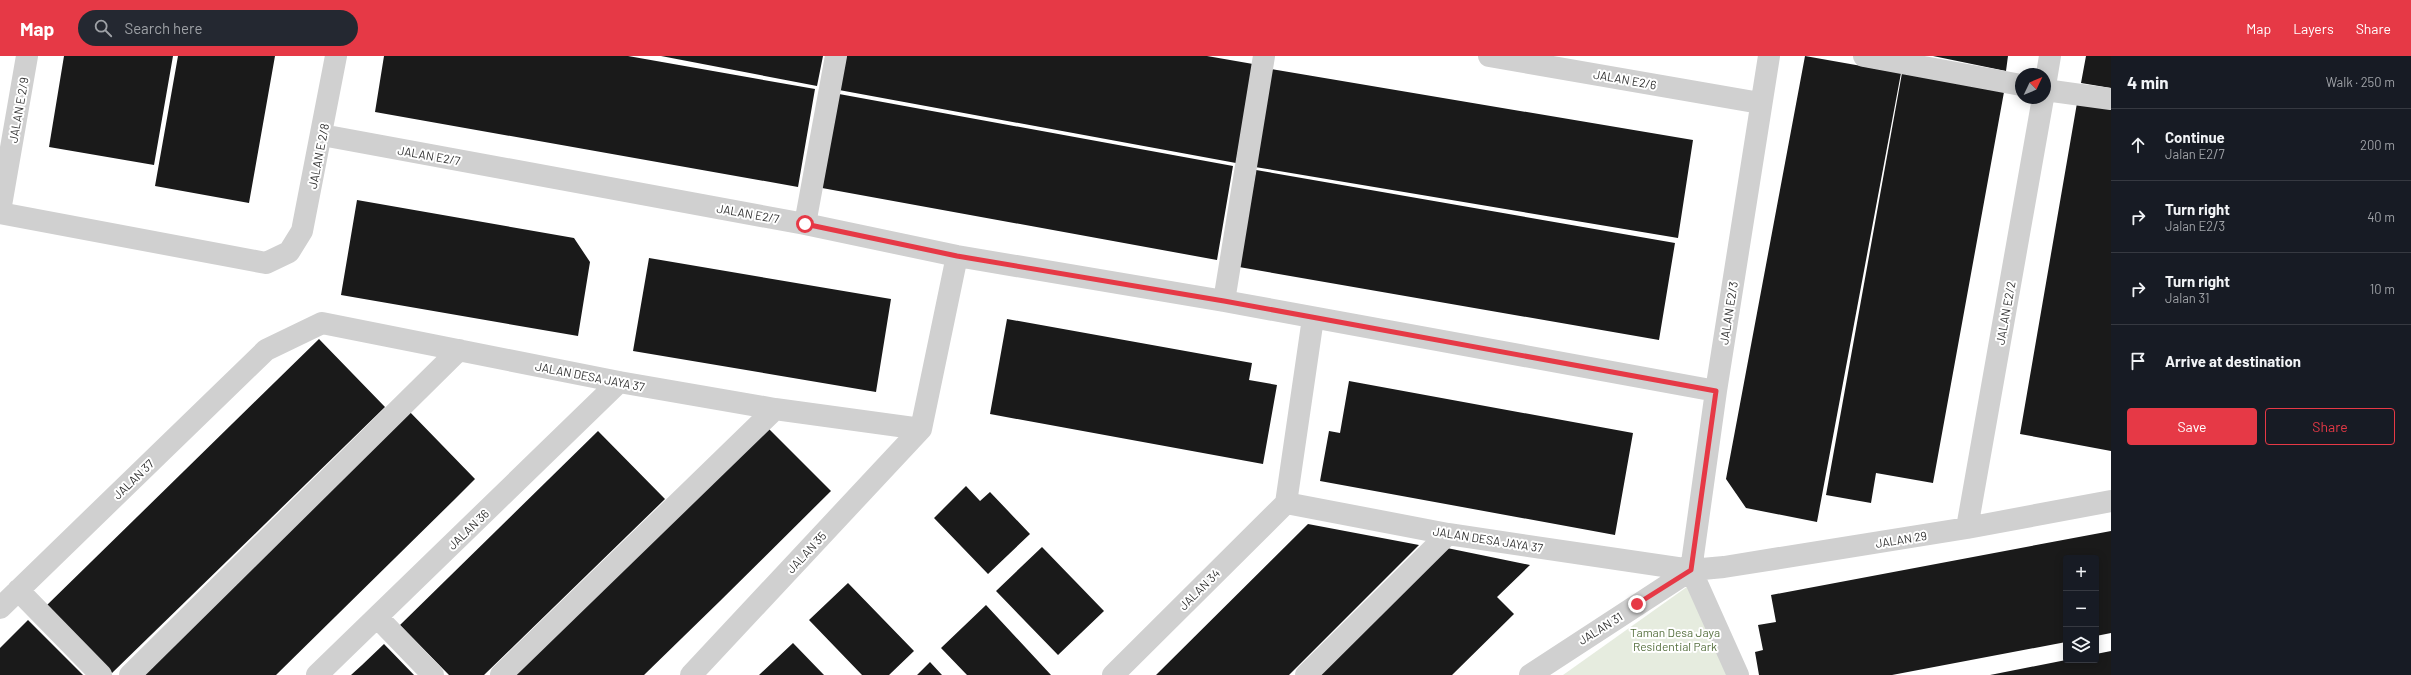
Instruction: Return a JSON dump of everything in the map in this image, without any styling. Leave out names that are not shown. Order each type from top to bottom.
[{"type":"street","name":"JALAN E 2/9","points":[[0,212],[27,56]]},
{"type":"street","name":"JALAN E 2/8","points":[[0,212],[266,263],[289,252],[302,231],[322,135],[336,56]]},
{"type":"street","points":[[805,224],[836,56]]},
{"type":"street","points":[[1224,301],[1264,56]]},
{"type":"street","name":"JALAN E2/6","points":[[1489,56],[1760,103]]},
{"type":"street","name":"JALAN E2/3","points":[[1691,570],[1716,391],[1760,103],[1769,56]]},
{"type":"street","points":[[1864,56],[2015,84]]},
{"type":"street","points":[[2048,68],[2050,56]]},
{"type":"street","points":[[2051,91],[2111,99]]},
{"type":"street","name":"JALAN E2/2","points":[[1967,528],[2042,104]]},
{"type":"street","name":"JALAN E2/7","points":[[322,135],[805,224],[957,256],[1224,301],[1716,391]]},
{"type":"street","points":[[921,429],[957,256]]},
{"type":"street","points":[[1286,503],[1313,318]]},
{"type":"street","name":"JALAN DESA JAYA 37","points":[[266,350],[322,323],[619,382],[775,409],[921,429]]},
{"type":"street","name":"JALAN 37","points":[[6,598],[266,350]]},
{"type":"street","points":[[130,675],[459,350]]},
{"type":"street","name":"JALAN 36","points":[[317,675],[619,382]]},
{"type":"street","points":[[502,675],[775,409]]},
{"type":"street","name":"JALAN 35","points":[[695,674],[921,429]]},
{"type":"street","name":"JALAN 29","points":[[1691,570],[1724,567],[1967,528],[2111,501]]},
{"type":"street","name":"JALAN DESA JAYA 37","points":[[1286,503],[1448,534],[1691,570]]},
{"type":"street","name":"JALAN 34","points":[[1113,675],[1286,503]]},
{"type":"street","points":[[1306,675],[1448,534]]},
{"type":"street","points":[[1691,570],[1738,675]]},
{"type":"street","name":"JALAN 31","points":[[1530,675],[1691,570]]},
{"type":"street","points":[[6,598],[101,675]]},
{"type":"street","points":[[377,617],[433,675]]},
{"type":"green space","name":"Taman Desa Jaya Residential Park","points":[[1691,584],[1728,675],[1563,675]]},
{"type":"building","points":[[64,56],[173,56],[154,165],[49,147]]},
{"type":"building","points":[[178,56],[275,56],[249,203],[155,186]]},
{"type":"building","points":[[384,56],[628,56],[815,89],[798,187],[375,112]]},
{"type":"building","points":[[661,56],[823,56],[817,86]]},
{"type":"building","points":[[845,56],[1207,56],[1253,64],[1236,163],[839,90]]},
{"type":"building","points":[[1805,56],[1901,73],[1817,522],[1746,508],[1726,479]]},
{"type":"building","points":[[1933,56],[2008,56],[2006,71]]},
{"type":"building","points":[[2086,56],[2111,56],[2111,88],[2081,83]]},
{"type":"building","points":[[1271,69],[1693,140],[1678,238],[1255,167]]},
{"type":"building","points":[[1902,73],[2004,92],[1933,483],[1876,473],[1871,503],[1826,495]]},
{"type":"building","points":[[839,94],[1233,166],[1217,260],[822,188]]},
{"type":"building","points":[[2077,103],[2111,109],[2111,451],[2020,434]]},
{"type":"building","points":[[1256,170],[1675,243],[1659,340],[1239,267]]},
{"type":"building","points":[[357,200],[574,238],[590,262],[578,336],[341,295]]},
{"type":"building","points":[[649,258],[891,299],[876,392],[633,351]]},
{"type":"building","points":[[1007,319],[1252,363],[1249,380],[1277,385],[1263,464],[990,414]]},
{"type":"building","points":[[319,339],[385,407],[112,673],[46,606]]},
{"type":"building","points":[[1349,381],[1633,433],[1615,535],[1320,481],[1329,431],[1340,433]]},
{"type":"building","points":[[407,409],[475,479],[454,500],[276,675],[137,675]]},
{"type":"building","points":[[765,425],[831,491],[720,601],[644,675],[511,675]]},
{"type":"building","points":[[598,431],[665,499],[484,675],[449,675],[400,625]]},
{"type":"building","points":[[966,486],[980,501],[990,492],[1030,534],[988,574],[934,518]]},
{"type":"building","points":[[1308,524],[1419,545],[1289,675],[1156,675]]},
{"type":"building","points":[[2111,531],[2111,633],[2099,635],[2099,555],[2063,555],[2063,643],[1892,675],[1759,675],[1755,652],[1763,650],[1758,625],[1776,622],[1771,595]]},
{"type":"building","points":[[1042,547],[1104,611],[1058,655],[996,591]]},
{"type":"building","points":[[1447,548],[1530,565],[1497,597],[1514,614],[1452,675],[1318,675]]},
{"type":"building","points":[[848,583],[914,651],[889,675],[862,675],[809,620]]},
{"type":"building","points":[[986,605],[1051,675],[967,675],[941,648]]},
{"type":"building","points":[[28,620],[83,675],[0,675],[0,648]]},
{"type":"building","points":[[793,643],[824,675],[759,675]]},
{"type":"building","points":[[384,644],[414,675],[351,675],[362,665]]},
{"type":"building","points":[[2111,651],[2111,675],[1990,675],[2063,661],[2063,663],[2099,663],[2099,653]]},
{"type":"building","points":[[930,662],[942,675],[917,675]]},
{"type":"route","points":[[805,224],[957,256],[1224,301],[1716,391],[1691,570],[1637,604]]}]
